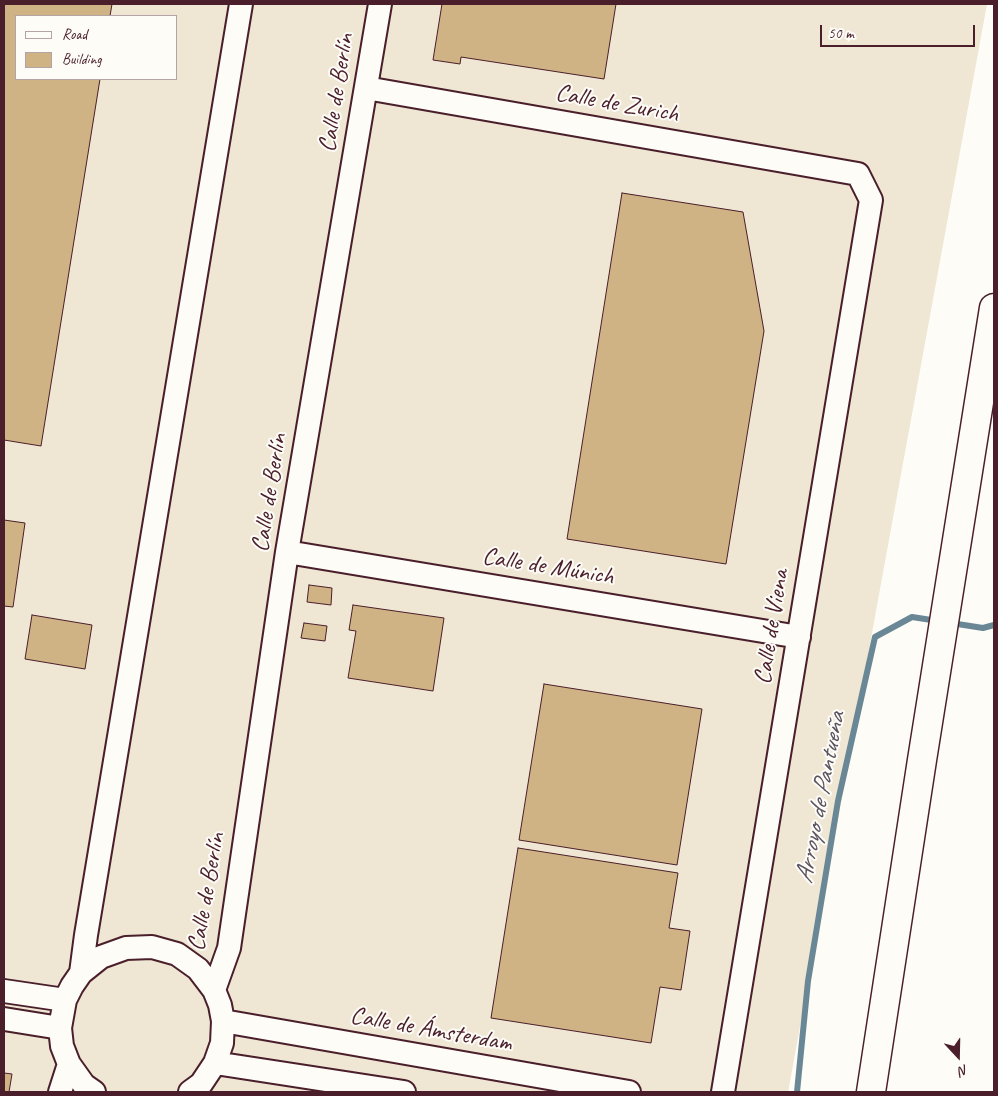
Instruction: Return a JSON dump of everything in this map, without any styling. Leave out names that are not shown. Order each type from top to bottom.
[{"type":"main road","points":[[871,1092],[936,668],[994,308]]},
{"type":"street","points":[[81,973],[241,4]]},
{"type":"street","name":"Calle de Berlín","points":[[214,990],[229,948],[288,552],[380,4]]},
{"type":"street","name":"Calle de Zurich","points":[[366,88],[858,174]]},
{"type":"street","name":"Calle de Viena","points":[[724,1092],[871,200],[858,174]]},
{"type":"street","name":"Calle de Múnich","points":[[288,552],[799,637]]},
{"type":"street","points":[[94,1092],[84,1085],[68,1064],[62,1046],[60,1028],[65,1000],[81,973],[101,957],[126,948],[152,947],[177,954],[198,969],[214,990],[220,1005],[223,1021],[222,1043],[215,1063],[197,1089]]},
{"type":"street","points":[[4,991],[65,1000]]},
{"type":"street","points":[[4,1019],[60,1028]]},
{"type":"street","name":"Calle de Ámsterdam","points":[[223,1021],[629,1092]]},
{"type":"street","points":[[215,1063],[404,1092]]},
{"type":"street","points":[[60,1092],[68,1064]]},
{"type":"shaded area","points":[[4,4],[987,4],[788,1092],[4,1092]]},
{"type":"building","points":[[4,4],[112,4],[110,15],[15,15],[15,80],[100,80],[41,446],[4,440]]},
{"type":"building","points":[[442,4],[616,4],[604,79],[461,57],[460,64],[433,60]]},
{"type":"building","points":[[622,193],[743,212],[764,331],[726,564],[567,539]]},
{"type":"building","points":[[4,520],[25,523],[13,607],[4,606]]},
{"type":"building","points":[[309,585],[332,588],[331,605],[307,602]]},
{"type":"building","points":[[353,605],[444,618],[433,691],[348,678],[356,631],[349,630]]},
{"type":"building","points":[[32,615],[92,625],[85,669],[25,659]]},
{"type":"building","points":[[304,623],[327,626],[325,641],[301,638]]},
{"type":"building","points":[[544,684],[702,709],[677,865],[519,840]]},
{"type":"building","points":[[518,848],[678,873],[669,928],[690,931],[681,990],[660,987],[651,1043],[491,1018]]},
{"type":"building","points":[[4,1073],[12,1074],[9,1092],[4,1092]]},
{"type":"waterway","name":"Arroyo de Pantueña","points":[[797,1092],[808,981],[838,801],[875,637],[912,617],[938,621]]},
{"type":"waterway","name":"Arroyo de Pantueña","points":[[951,623],[983,628],[994,625]]}]
